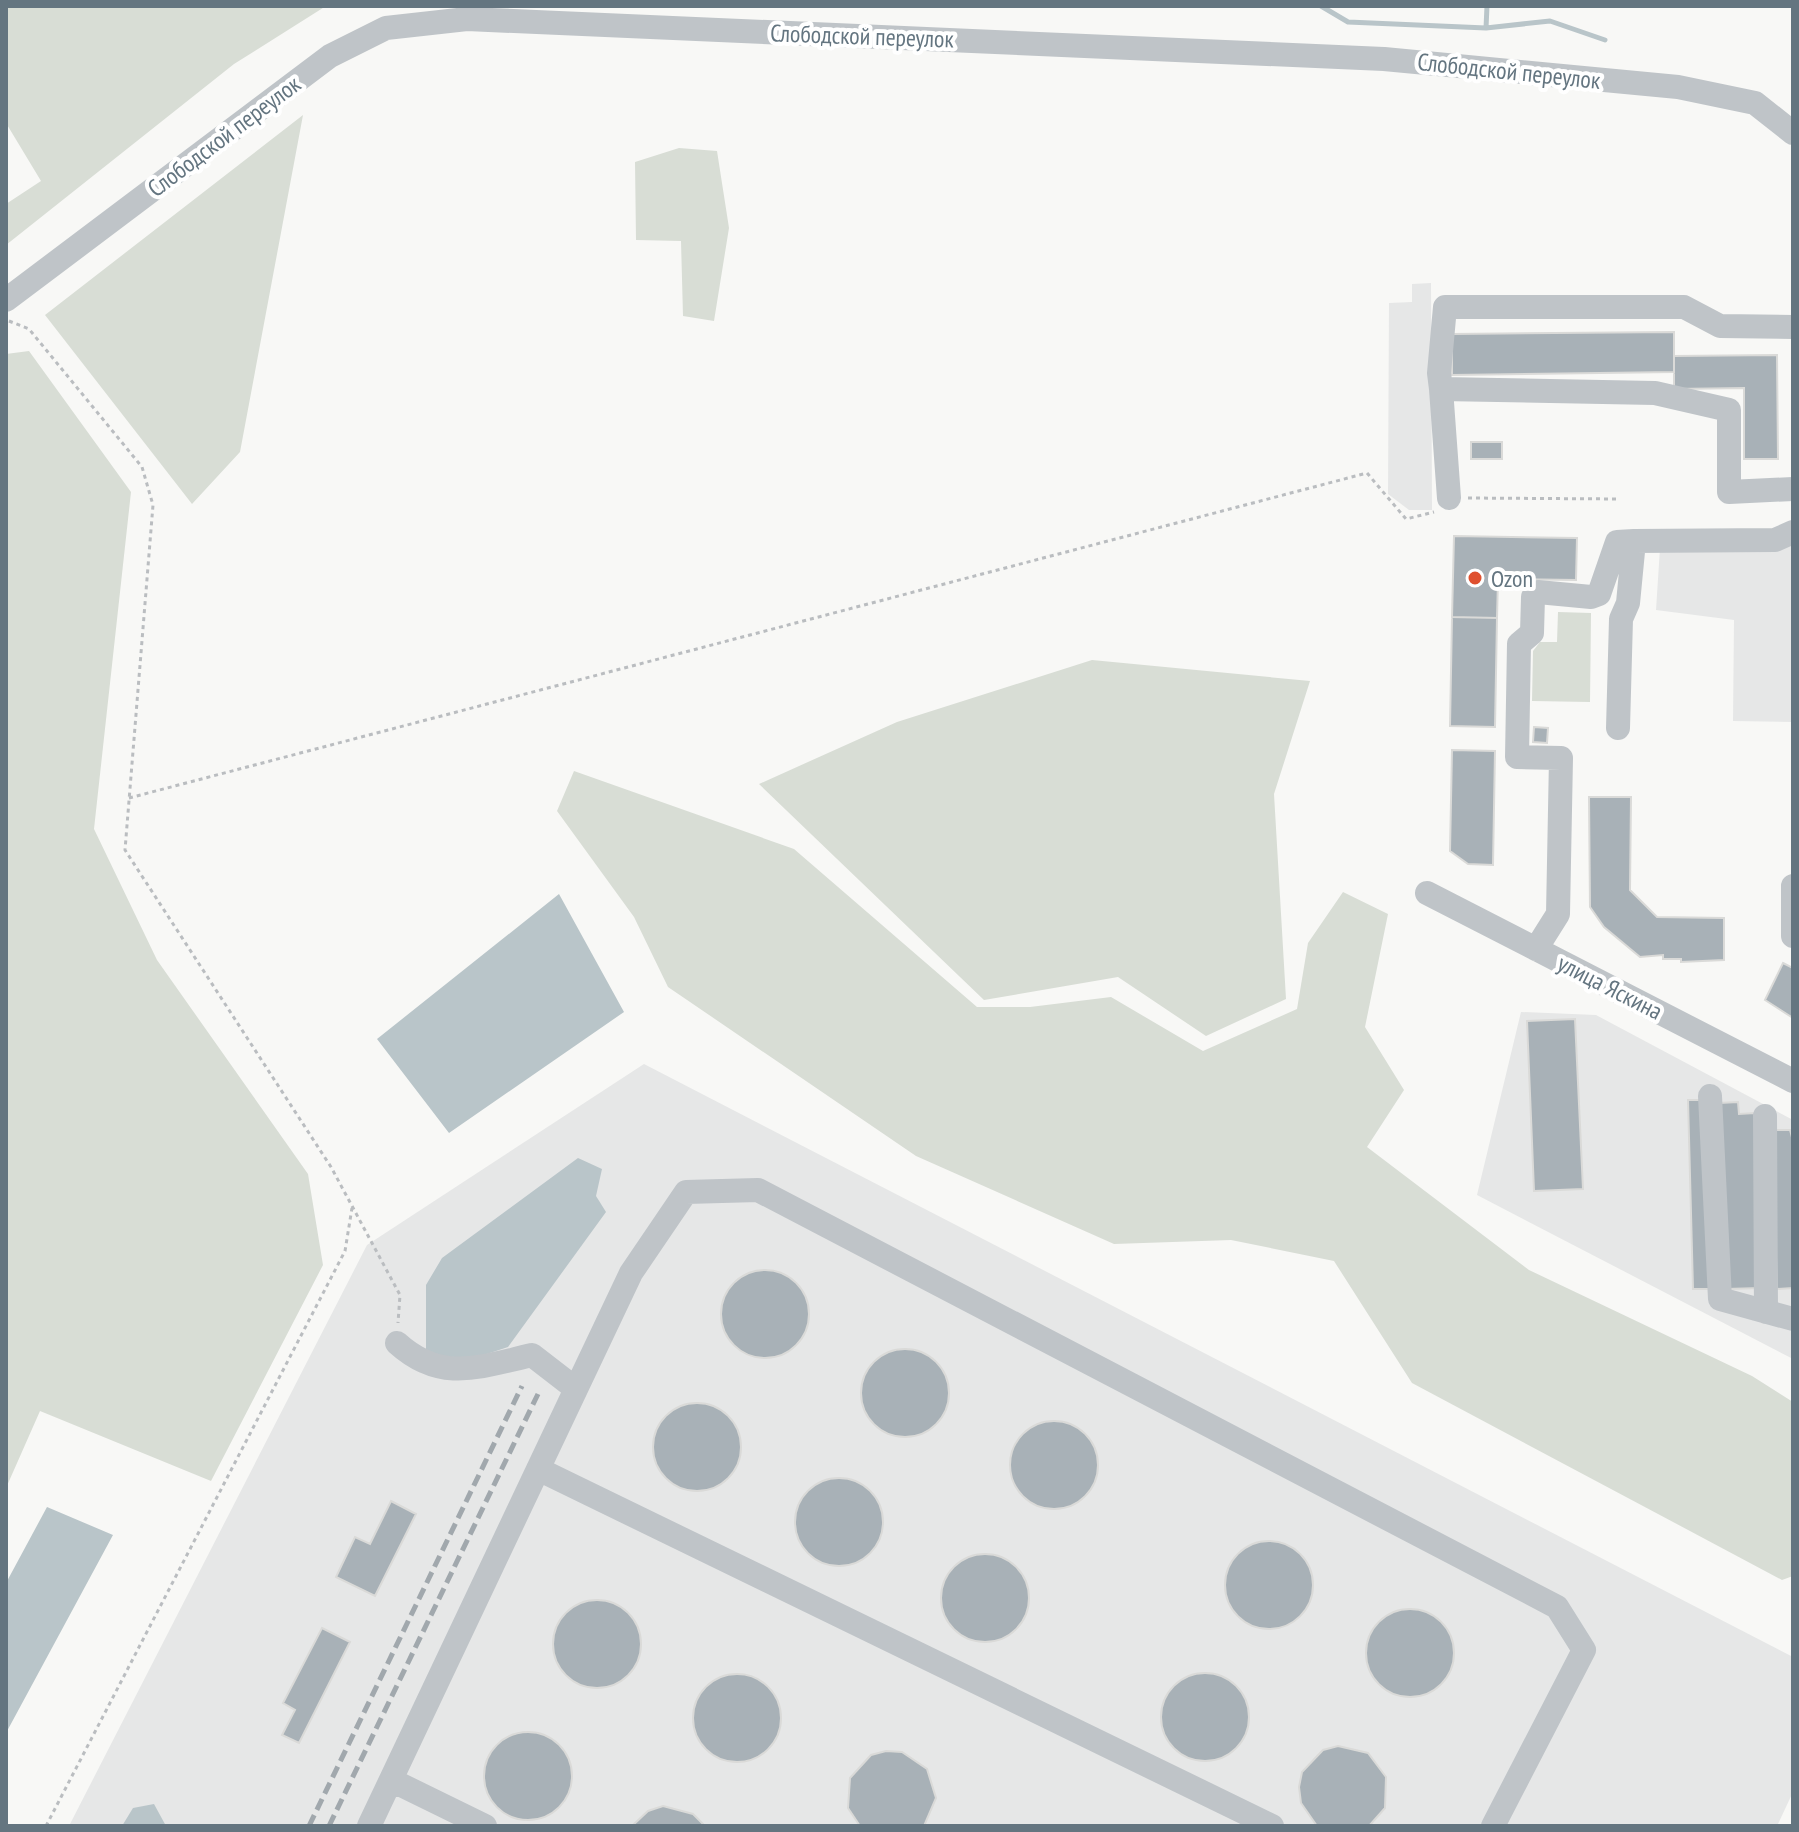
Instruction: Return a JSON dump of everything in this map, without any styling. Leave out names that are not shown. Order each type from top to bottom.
[{"type":"street","name":"Слободской переулок","points":[[6,300],[330,56],[386,28],[467,19],[1384,59],[1678,87],[1755,103],[1793,133]]},
{"type":"street","points":[[1449,498],[1439,373],[1445,307],[1684,307],[1720,326],[1793,327]]},
{"type":"street","points":[[1441,389],[1655,393],[1729,410],[1729,492],[1793,489]]},
{"type":"street","points":[[1536,949],[1558,914],[1561,758],[1517,757],[1519,644],[1532,633],[1533,597],[1538,592],[1591,597],[1599,594],[1617,542],[1775,540],[1793,532]]},
{"type":"street","points":[[1618,728],[1621,619],[1628,603],[1634,541]]},
{"type":"street","points":[[1793,886],[1793,936]]},
{"type":"street","name":"улица Яскина","points":[[1427,893],[1793,1081]]},
{"type":"street","points":[[1710,1096],[1720,1299],[1793,1319]]},
{"type":"street","points":[[1765,1116],[1766,1312]]},
{"type":"street","points":[[369,1826],[631,1273],[686,1192],[758,1190],[1557,1607],[1584,1650],[1493,1826]]},
{"type":"street","points":[[397,1343],[418,1362],[464,1370],[532,1355],[576,1389]]},
{"type":"street","points":[[538,1469],[1272,1826]]},
{"type":"street","points":[[391,1780],[485,1826]]},
{"type":"path","points":[[6,320],[29,329],[142,467],[153,505],[125,850],[331,1167],[400,1295],[397,1343]]},
{"type":"path","points":[[129,798],[1367,473],[1406,519],[1432,514],[1449,498],[1620,499]]},
{"type":"path","points":[[46,1826],[345,1251],[352,1207]]},
{"type":"shaded area","points":[[6,6],[326,6],[234,64],[6,245],[6,204],[41,181],[6,123]]},
{"type":"shaded area","points":[[303,115],[240,452],[192,504],[45,315]]},
{"type":"shaded area","points":[[679,148],[717,151],[729,228],[714,321],[683,316],[681,241],[636,240],[635,162]]},
{"type":"shaded area","points":[[1431,283],[1432,510],[1409,510],[1388,494],[1389,303],[1412,302],[1412,284]]},
{"type":"shaded area","points":[[29,351],[131,492],[94,829],[157,960],[308,1174],[323,1265],[211,1481],[40,1411],[6,1488],[6,354]]},
{"type":"shaded area","points":[[1793,544],[1793,722],[1733,721],[1734,620],[1656,610],[1660,548]]},
{"type":"shaded area","points":[[1558,612],[1591,613],[1590,702],[1532,701],[1533,651],[1540,642],[1557,642]]},
{"type":"shaded area","points":[[1092,660],[1310,681],[1274,794],[1286,999],[1206,1036],[1118,977],[984,1000],[759,784],[897,722]]},
{"type":"shaded area","points":[[574,771],[794,849],[977,1007],[1030,1007],[1111,997],[1203,1051],[1297,1009],[1308,943],[1343,892],[1388,914],[1365,1027],[1404,1090],[1367,1147],[1529,1270],[1752,1376],[1793,1402],[1793,1576],[1782,1580],[1412,1383],[1334,1261],[1231,1240],[1114,1244],[916,1156],[668,987],[634,917],[557,811]]},
{"type":"shaded area","points":[[559,894],[624,1012],[449,1133],[377,1039]]},
{"type":"shaded area","points":[[1521,1012],[1596,1015],[1793,1120],[1793,1359],[1477,1195]]},
{"type":"shaded area","points":[[644,1064],[1793,1657],[1793,1792],[1777,1826],[69,1826],[367,1245]]},
{"type":"shaded area","points":[[578,1158],[602,1169],[596,1196],[606,1212],[508,1347],[463,1362],[426,1352],[426,1285],[442,1258]]},
{"type":"shaded area","points":[[47,1507],[113,1535],[6,1733],[6,1583]]},
{"type":"shaded area","points":[[154,1804],[166,1826],[122,1826],[133,1808]]},
{"type":"building","points":[[1674,332],[1674,372],[1452,375],[1452,334]]},
{"type":"building","points":[[1777,355],[1778,459],[1744,459],[1744,388],[1674,389],[1674,356]]},
{"type":"building","points":[[1471,442],[1502,442],[1502,459],[1471,459]]},
{"type":"building","points":[[1454,536],[1577,538],[1576,580],[1498,579],[1497,618],[1452,617]]},
{"type":"building","points":[[1452,617],[1497,618],[1495,727],[1450,726]]},
{"type":"building","points":[[1534,727],[1548,728],[1547,743],[1533,742]]},
{"type":"building","points":[[1452,750],[1495,751],[1493,865],[1468,864],[1450,851]]},
{"type":"building","points":[[1589,797],[1631,797],[1630,890],[1657,917],[1724,918],[1724,960],[1681,962],[1681,959],[1663,959],[1663,955],[1640,957],[1604,927],[1590,907]]},
{"type":"building","points":[[1783,963],[1793,968],[1793,1018],[1765,1000]]},
{"type":"building","points":[[1575,1019],[1583,1189],[1534,1191],[1527,1021]]},
{"type":"building","points":[[1688,1100],[1704,1100],[1710,1289],[1693,1289]]},
{"type":"building","points":[[1738,1102],[1739,1114],[1755,1113],[1761,1288],[1726,1289],[1719,1103]]},
{"type":"building","points":[[1772,1130],[1790,1130],[1793,1141],[1793,1288],[1777,1289]]},
{"type":"building","points":[[765,1270],[790,1277],[802,1289],[809,1314],[802,1339],[790,1351],[765,1358],[740,1351],[728,1339],[721,1314],[728,1289],[740,1277]]},
{"type":"building","points":[[905,1349],[930,1356],[942,1368],[949,1393],[942,1418],[930,1430],[905,1437],[880,1430],[868,1418],[861,1393],[868,1368],[880,1356]]},
{"type":"building","points":[[697,1403],[722,1410],[734,1422],[741,1447],[734,1472],[722,1484],[697,1491],[672,1484],[660,1472],[653,1447],[660,1422],[672,1410]]},
{"type":"building","points":[[1054,1421],[1079,1428],[1091,1440],[1098,1465],[1091,1490],[1079,1502],[1054,1509],[1029,1502],[1017,1490],[1010,1465],[1017,1440],[1029,1428]]},
{"type":"building","points":[[839,1478],[864,1485],[876,1497],[883,1522],[876,1547],[864,1559],[839,1566],[814,1559],[802,1547],[795,1522],[802,1497],[814,1485]]},
{"type":"building","points":[[391,1501],[416,1514],[375,1596],[336,1577],[355,1537],[370,1544]]},
{"type":"building","points":[[1269,1541],[1294,1548],[1306,1560],[1313,1585],[1306,1610],[1294,1622],[1269,1629],[1244,1622],[1232,1610],[1225,1585],[1232,1560],[1244,1548]]},
{"type":"building","points":[[985,1554],[1010,1561],[1022,1573],[1029,1598],[1022,1623],[1010,1635],[985,1642],[960,1635],[948,1623],[941,1598],[948,1573],[960,1561]]},
{"type":"building","points":[[597,1600],[622,1607],[634,1619],[641,1644],[634,1669],[622,1681],[597,1688],[572,1681],[560,1669],[553,1644],[560,1619],[572,1607]]},
{"type":"building","points":[[1410,1609],[1435,1616],[1447,1628],[1454,1653],[1447,1678],[1435,1690],[1410,1697],[1385,1690],[1373,1678],[1366,1653],[1373,1628],[1385,1616]]},
{"type":"building","points":[[322,1628],[350,1642],[299,1743],[282,1735],[295,1710],[283,1703]]},
{"type":"building","points":[[1205,1673],[1230,1680],[1242,1692],[1249,1717],[1242,1742],[1230,1754],[1205,1761],[1180,1754],[1168,1742],[1161,1717],[1168,1692],[1180,1680]]},
{"type":"building","points":[[737,1674],[762,1681],[774,1693],[781,1718],[774,1743],[762,1755],[737,1762],[712,1755],[700,1743],[693,1718],[700,1693],[712,1681]]},
{"type":"building","points":[[528,1732],[553,1739],[565,1751],[572,1776],[565,1801],[553,1813],[528,1820],[503,1813],[491,1801],[484,1776],[491,1751],[503,1739]]},
{"type":"building","points":[[1338,1746],[1368,1753],[1386,1777],[1385,1808],[1369,1826],[1317,1826],[1301,1803],[1299,1787],[1302,1772],[1323,1750]]},
{"type":"building","points":[[886,1751],[902,1752],[927,1769],[936,1798],[924,1826],[860,1826],[848,1808],[850,1778],[871,1755]]},
{"type":"building","points":[[663,1806],[693,1814],[705,1826],[632,1826],[648,1811]]},
{"type":"waterway","points":[[1321,6],[1348,22],[1486,28],[1550,21],[1605,40]]},
{"type":"waterway","points":[[1486,28],[1487,6]]},
{"type":"railway","points":[[309,1826],[522,1386]]},
{"type":"railway","points":[[329,1826],[538,1394]]},
{"type":"place","name":"Ozon","points":[[1475,578]]}]
